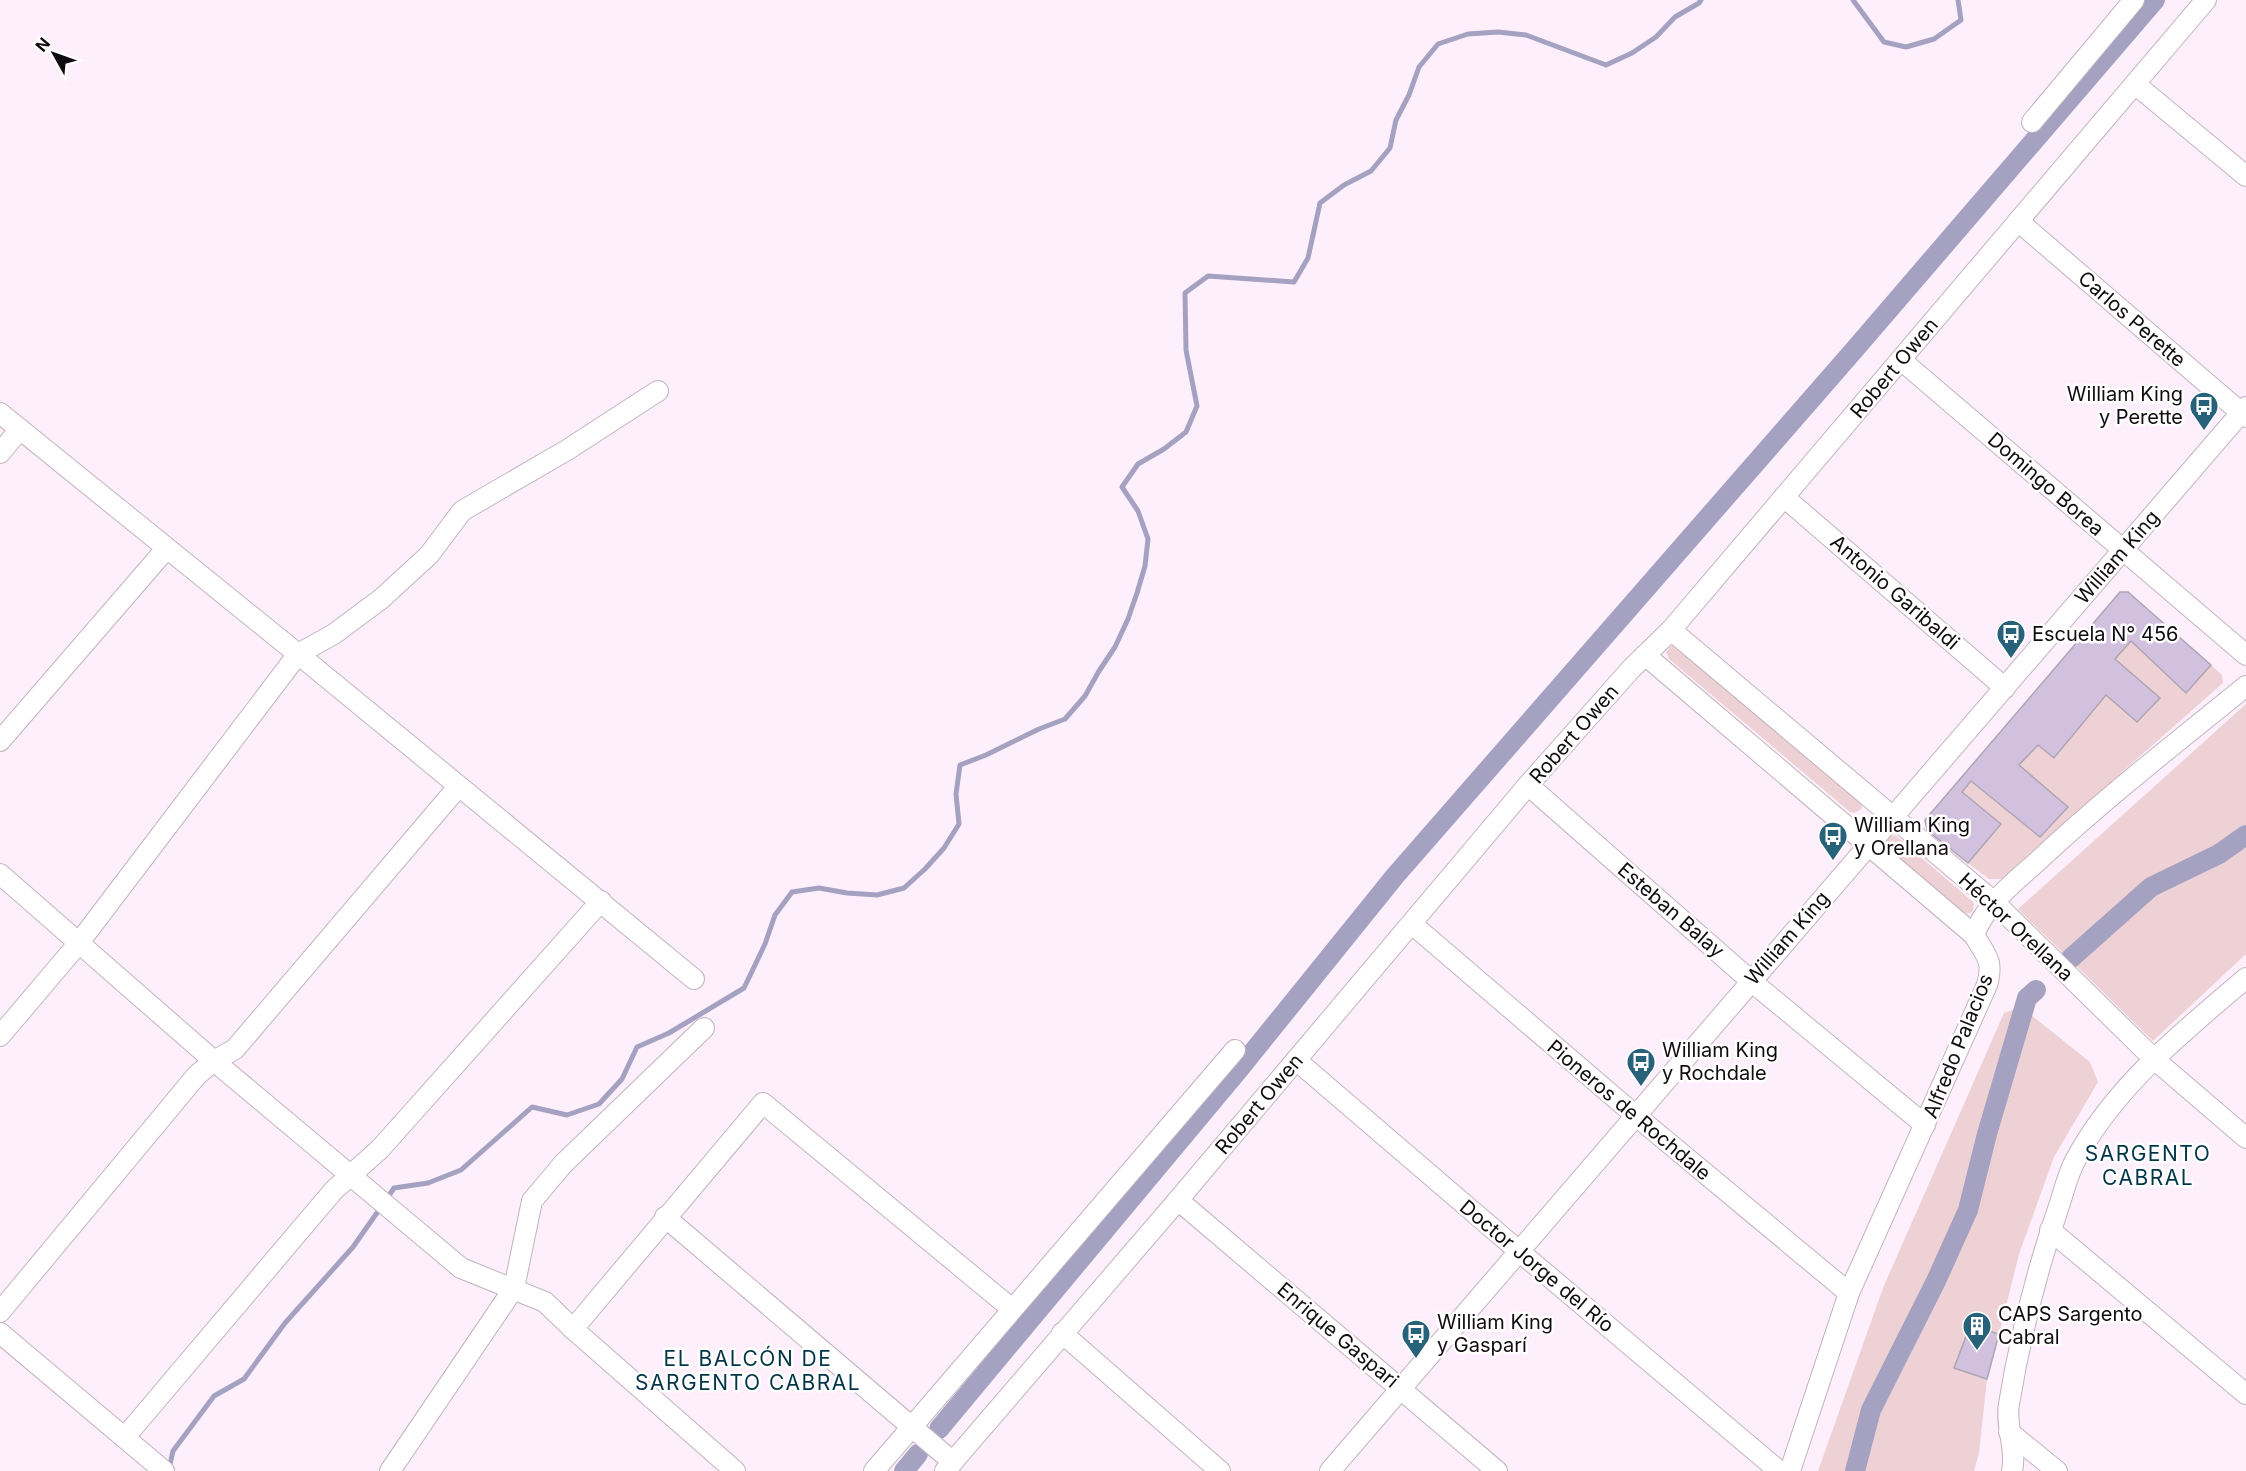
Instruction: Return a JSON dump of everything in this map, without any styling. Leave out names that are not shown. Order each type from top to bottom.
[{"type":"street","points":[[2032,122],[2134,0]]},
{"type":"street","name":"Robert Owen","points":[[949,1466],[1178,1200],[1528,785],[1645,655],[1671,630],[2205,0]]},
{"type":"street","points":[[2135,84],[2246,176]]},
{"type":"street","name":"Carlos Perette","points":[[2018,221],[2244,412]]},
{"type":"street","name":"Domingo Borea","points":[[1901,360],[2246,655]]},
{"type":"street","points":[[0,1036],[78,944],[298,654],[334,634],[381,599],[429,555],[462,511],[567,450],[658,391]]},
{"type":"street","name":"William King","points":[[1330,1471],[2244,412]]},
{"type":"street","points":[[0,413],[694,979]]},
{"type":"street","points":[[0,453],[20,429]]},
{"type":"street","name":"Antonio Garibaldi","points":[[1784,496],[2005,688]]},
{"type":"street","points":[[0,741],[166,549]]},
{"type":"street","name":"Héctor Orellana","points":[[1671,630],[1994,902],[2154,1059],[2246,1138]]},
{"type":"street","name":"Héctor Orellana","points":[[1645,655],[1974,935]]},
{"type":"street","points":[[1974,935],[1979,921],[1994,902],[2082,819],[2246,686]]},
{"type":"street","name":"Esteban Balay","points":[[1528,785],[1751,981],[1925,1125]]},
{"type":"street","points":[[0,1312],[197,1075],[214,1061],[235,1050],[458,787]]},
{"type":"street","points":[[0,874],[214,1061],[461,1268],[545,1302],[735,1471]]},
{"type":"street","points":[[125,1437],[334,1190],[357,1180],[380,1149],[601,901]]},
{"type":"street","name":"Pioneros de Rochdale","points":[[1412,924],[1635,1115],[1849,1293]]},
{"type":"street","name":"Alfredo Palacios","points":[[1790,1471],[1849,1293],[1992,969],[1974,935]]},
{"type":"street","points":[[2012,1471],[2014,1461],[2008,1407],[2022,1336],[2050,1230],[2075,1160],[2099,1122],[2154,1059],[2246,978]]},
{"type":"street","points":[[390,1471],[514,1288],[532,1202],[563,1164],[704,1028]]},
{"type":"street","points":[[874,1471],[1235,1050]]},
{"type":"street","name":"Doctor Jorge del Río","points":[[1296,1060],[1779,1471]]},
{"type":"street","points":[[573,1329],[665,1217],[764,1103],[1012,1309]]},
{"type":"street","name":"Enrique Gaspari","points":[[1178,1200],[1497,1471]]},
{"type":"street","points":[[665,1217],[913,1427],[949,1466]]},
{"type":"street","points":[[2050,1230],[2246,1394]]},
{"type":"street","points":[[0,1333],[159,1467]]},
{"type":"street","points":[[1062,1333],[1220,1471]]},
{"type":"street","points":[[2009,1432],[2057,1471]]},
{"type":"shaded area","points":[[2131,641],[2186,693],[2211,665],[2222,675],[2223,683],[2001,879],[1989,879],[1968,863],[2001,825],[1962,792],[1971,781],[2040,837],[2068,807],[2019,765],[2038,745],[2055,758],[2106,695],[2137,722],[2160,698],[2115,659]]},
{"type":"shaded area","points":[[1671,646],[1675,646],[1860,801],[1862,808],[1855,813],[1850,812],[1669,659],[1666,652]]},
{"type":"shaded area","points":[[2246,704],[2246,954],[2153,1041],[2018,909]]},
{"type":"shaded area","points":[[1895,835],[1972,901],[1973,911],[1968,914],[1963,912],[1889,849],[1886,842],[1888,838]]},
{"type":"shaded area","points":[[2021,1007],[2090,1062],[2098,1082],[2054,1157],[2019,1254],[1999,1334],[1970,1326],[1954,1368],[1987,1379],[1979,1453],[1974,1471],[1818,1471],[1883,1288],[2004,1013]]},
{"type":"building","points":[[2120,592],[2128,592],[2211,665],[2186,693],[2131,641],[2115,659],[2160,698],[2137,722],[2106,695],[2054,758],[2038,745],[2019,765],[2068,807],[2040,837],[1971,781],[1962,792],[2001,824],[1968,863],[1927,830],[1925,820]]},
{"type":"building","name":"CAPS Sargento Cabral","points":[[1970,1326],[1999,1334],[1987,1379],[1954,1368]]},
{"type":"waterway","points":[[386,1200],[394,1188],[428,1183],[461,1170],[532,1107],[567,1115],[599,1104],[622,1079],[637,1047],[669,1033],[744,988],[765,944],[775,915],[792,892],[819,888],[877,895],[904,888],[944,848],[959,824],[956,794],[960,765],[1065,719],[1085,696],[1115,647],[1128,619],[1145,566],[1148,539],[1138,511],[1122,487],[1138,464],[1164,449],[1186,432],[1197,406],[1186,350],[1185,293],[1208,276],[1294,282],[1308,258],[1320,203],[1344,185],[1371,171],[1390,148],[1396,120],[1409,95],[1419,67],[1438,44],[1468,34],[1498,32],[1526,35],[1606,65],[1632,53],[1656,37],[1675,17],[1701,0]]},
{"type":"waterway","points":[[1853,0],[1884,42],[1906,47],[1934,39],[1961,20],[1958,0]]},
{"type":"waterway","points":[[939,1429],[1240,1068],[1395,876],[1855,349],[2155,0]]},
{"type":"waterway","points":[[2070,959],[2151,887],[2219,854],[2246,835]]},
{"type":"waterway","points":[[1855,1471],[1871,1410],[1936,1281],[1968,1210],[1987,1134],[2027,998],[2036,990]]},
{"type":"waterway","points":[[169,1469],[173,1451],[214,1396],[244,1379],[285,1323],[353,1247],[381,1207]]},
{"type":"waterway","points":[[904,1471],[918,1454]]},
{"type":"place","name":"William King y Perette","points":[[2204,432]]},
{"type":"place","name":"Escuela N° 456","points":[[2011,660]]},
{"type":"place","name":"William King y Orellana","points":[[1833,862]]},
{"type":"place","name":"William King y Rochdale","points":[[1641,1088]]},
{"type":"place","name":"CAPS Sargento Cabral","points":[[1977,1352]]},
{"type":"place","name":"William King y Gasparí","points":[[1416,1360]]},
{"type":"district","name":"SARGENTO CABRAL","points":[[2148,1166]]},
{"type":"district","name":"EL BALCÓN DE SARGENTO CABRAL","points":[[748,1371]]}]
